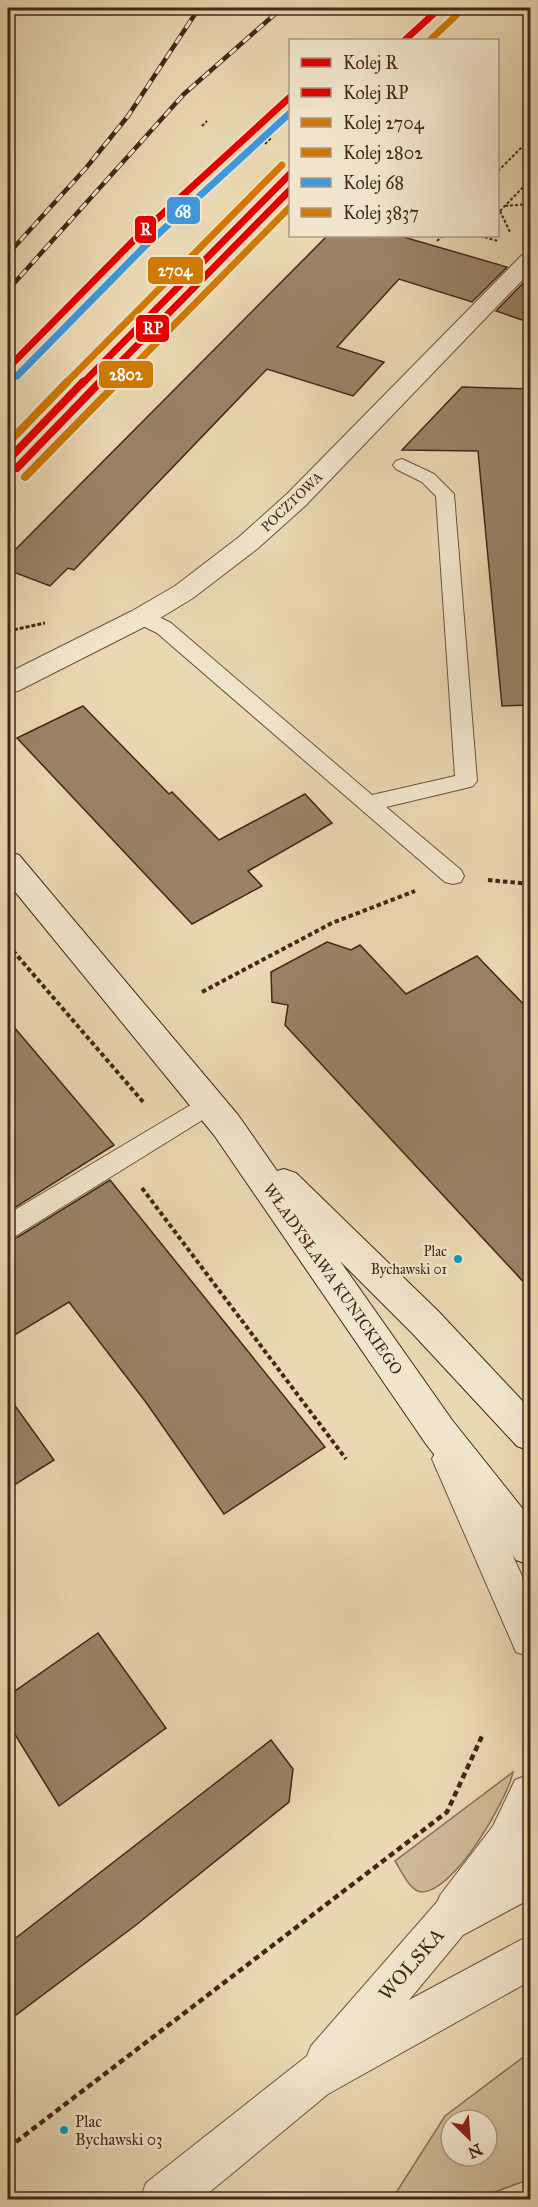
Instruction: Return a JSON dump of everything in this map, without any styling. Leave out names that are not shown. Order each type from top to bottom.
[{"type":"street","name":"POCZTOWA","points":[[8,684],[142,616],[212,571],[296,500],[531,261]]},
{"type":"street","name":"WŁADYSŁAWA KUNICKIEGO","points":[[8,863],[217,1115],[439,1432],[531,1547]]},
{"type":"street","name":"WŁADYSŁAWA KUNICKIEGO","points":[[217,1115],[426,1323],[531,1434]]},
{"type":"street","name":"WŁADYSŁAWA KUNICKIEGO","points":[[439,1432],[531,1638]]},
{"type":"street","points":[[448,1920],[501,1852],[524,1816],[531,1795]]},
{"type":"street","name":"WOLSKA","points":[[312,2078],[448,1920],[531,1876]]},
{"type":"street","name":"WOLSKA","points":[[163,2199],[312,2078],[531,1957]]},
{"type":"lane","points":[[370,803],[466,781],[445,494],[428,478],[402,465]]},
{"type":"lane","points":[[142,616],[164,628],[453,876]]},
{"type":"lane","points":[[8,1227],[142,1146],[217,1115]]},
{"type":"path","points":[[202,126],[207,121]]},
{"type":"path","points":[[265,144],[272,138]]},
{"type":"path","points":[[499,170],[531,139]]},
{"type":"path","points":[[499,210],[531,180]]},
{"type":"path","points":[[505,206],[531,204]]},
{"type":"path","points":[[437,241],[442,237]]},
{"type":"path","points":[[8,631],[44,622],[50,627]]},
{"type":"path","points":[[201,992],[332,923],[453,876],[531,884]]},
{"type":"path","points":[[8,945],[144,1102],[139,1183],[346,1460]]},
{"type":"path","points":[[8,2148],[447,1812],[483,1734]]},
{"type":"shaded area","points":[[513,1772],[490,1822],[464,1861],[435,1888],[422,1892],[414,1888],[406,1880],[395,1861]]},
{"type":"shaded area","points":[[530,2052],[530,2179],[476,2199],[392,2199],[439,2125],[439,2168],[499,2168],[499,2108],[456,2108]]},
{"type":"building","points":[[326,237],[403,237],[507,267],[472,302],[399,279],[337,347],[384,362],[353,396],[267,369],[74,570],[68,568],[50,586],[8,570],[8,557]]},
{"type":"building","points":[[531,275],[531,323],[496,311]]},
{"type":"building","points":[[462,387],[531,389],[531,705],[502,706],[478,451],[402,450]]},
{"type":"building","points":[[83,706],[169,794],[172,792],[219,840],[305,794],[332,823],[248,871],[262,886],[192,924],[17,738]]},
{"type":"building","points":[[327,942],[351,950],[360,945],[406,994],[477,956],[531,1012],[531,1290],[285,1025],[288,1005],[272,1002],[271,972]]},
{"type":"building","points":[[8,1020],[114,1145],[8,1212]]},
{"type":"building","points":[[110,1180],[325,1447],[224,1514],[145,1401],[69,1302],[8,1339],[8,1239],[18,1237]]},
{"type":"building","points":[[8,1396],[54,1460],[8,1489]]},
{"type":"building","points":[[98,1633],[166,1728],[59,1806],[8,1723],[8,1696]]},
{"type":"building","points":[[271,1740],[293,1769],[289,1802],[136,1925],[8,2021],[8,1944]]},
{"type":"railway","points":[[8,254],[86,168],[128,116],[199,8]]},
{"type":"railway","points":[[8,290],[184,94],[282,8]]},
{"type":"rail line","name":"R","points":[[406,39],[440,8]]},
{"type":"rail line","name":"3837","points":[[431,39],[464,8]]},
{"type":"rail line","name":"R","points":[[8,368],[135,239],[289,98]]},
{"type":"rail line","name":"68","points":[[17,376],[143,248],[289,114]]},
{"type":"rail line","name":"2704","points":[[8,443],[192,253],[282,165]]},
{"type":"rail line","name":"R","points":[[8,460],[201,261],[289,175]]},
{"type":"rail line","name":"RP","points":[[17,468],[289,191]]},
{"type":"rail line","name":"2802","points":[[25,477],[289,208]]},
{"type":"place","name":"Plac Bychawski 01","points":[[458,1259]]},
{"type":"place","name":"Plac Bychawski 03","points":[[64,2130]]}]
